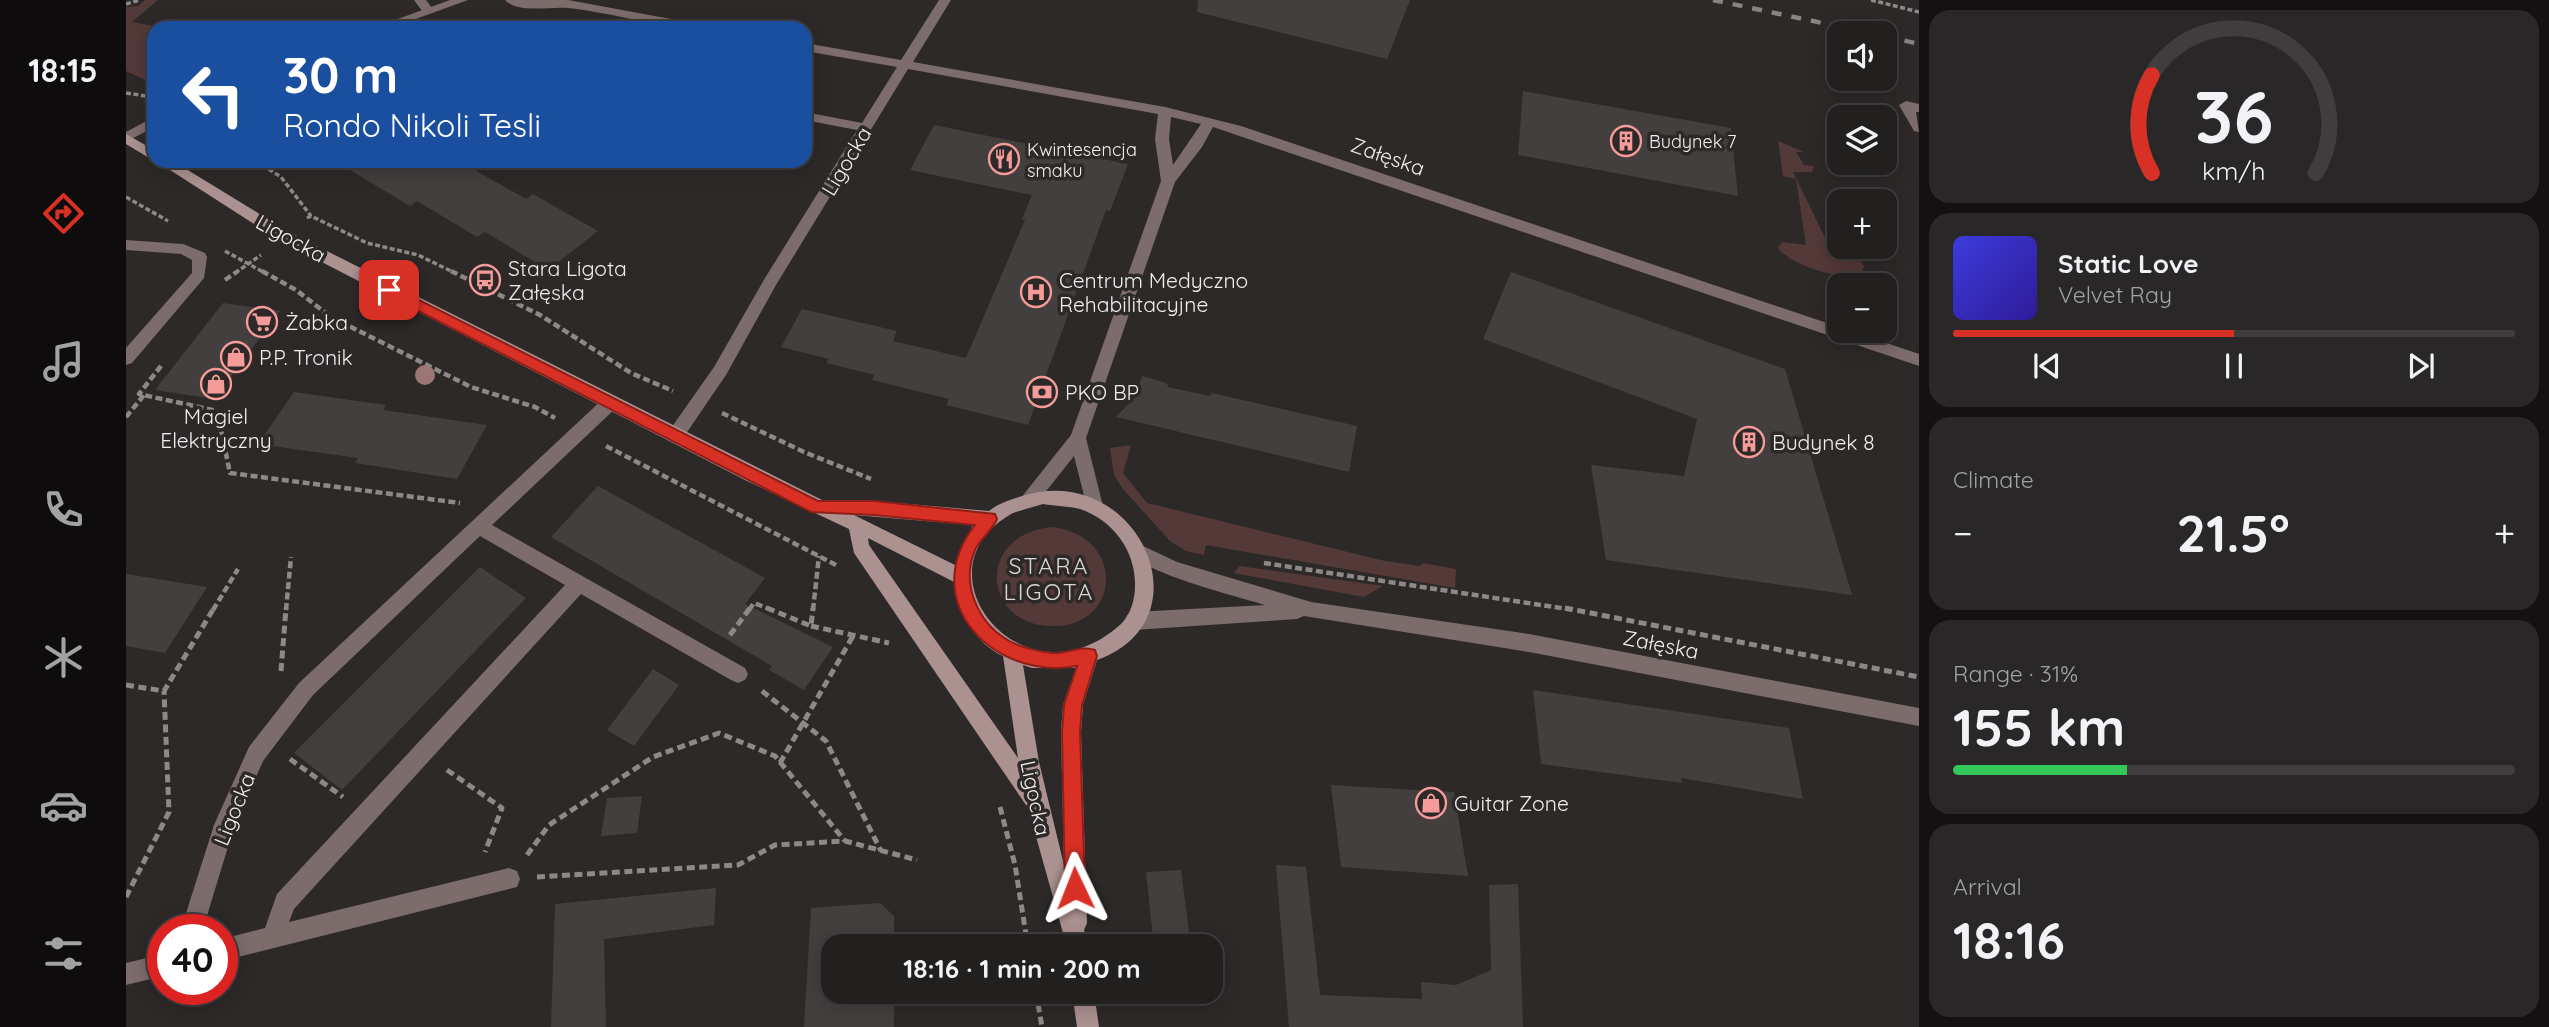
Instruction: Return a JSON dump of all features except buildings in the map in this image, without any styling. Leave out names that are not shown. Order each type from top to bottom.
[{"type":"street","points":[[420,0],[429,12]]},
{"type":"street","points":[[401,21],[462,0]]},
{"type":"street","points":[[511,0],[522,3],[563,2],[662,21]]},
{"type":"street","name":"Ligocka","points":[[675,436],[699,402],[945,0]]},
{"type":"street","points":[[812,48],[1165,111],[1162,139],[1168,181]]},
{"type":"street","points":[[1919,108],[1906,105],[1919,128]]},
{"type":"street","name":"Załęska","points":[[1165,111],[1236,129],[1919,360]]},
{"type":"street","points":[[812,117],[867,128]]},
{"type":"street","points":[[1030,499],[1078,438],[1168,181],[1197,144],[1209,122]]},
{"type":"street","points":[[147,125],[126,138],[147,152]]},
{"type":"street","name":"Ligocka","points":[[174,168],[284,236],[816,508],[857,525],[962,577]]},
{"type":"street","points":[[126,246],[183,249],[200,257],[199,274],[126,359]]},
{"type":"street","name":"Ligocka","points":[[197,914],[224,825],[256,754],[306,689],[611,402]]},
{"type":"street","points":[[1078,438],[1094,506]]},
{"type":"street","points":[[1069,498],[1094,506],[1122,525],[1141,553],[1145,594],[1134,621],[1119,638],[1089,656],[1058,662],[1026,657],[999,645],[978,625],[966,603],[962,577],[969,546],[989,519],[1030,499],[1069,498]]},
{"type":"street","name":"Ligocka","points":[[816,508],[874,508],[989,519]]},
{"type":"street","points":[[857,525],[860,547],[1037,803]]},
{"type":"street","points":[[480,527],[738,674]]},
{"type":"street","name":"Załęska","points":[[1141,553],[1174,569],[1311,610],[1529,643],[1919,717]]},
{"type":"street","points":[[273,938],[285,902],[579,583]]},
{"type":"street","name":"Załęska","points":[[1134,621],[1311,610]]},
{"type":"street","name":"Ligocka","points":[[1012,652],[1017,704],[1037,803],[1051,866],[1074,934]]},
{"type":"street","name":"Ligocka","points":[[1077,934],[1071,732],[1073,705],[1089,656]]},
{"type":"street","points":[[238,946],[509,879]]},
{"type":"street","points":[[126,974],[147,969]]},
{"type":"street","points":[[1085,1004],[1088,1027]]},
{"type":"path","points":[[126,4],[140,0]]},
{"type":"path","points":[[1871,0],[1919,12]]},
{"type":"path","points":[[126,93],[147,96]]},
{"type":"path","points":[[267,168],[281,177],[309,217],[367,243],[418,255],[534,314],[541,315],[631,373],[804,452],[877,481]]},
{"type":"path","points":[[218,290],[224,281],[261,255]]},
{"type":"path","points":[[248,264],[296,290],[337,323],[471,387],[535,407],[557,419]]},
{"type":"path","points":[[163,363],[139,394],[217,411],[229,472]]},
{"type":"path","points":[[126,417],[144,396]]},
{"type":"path","points":[[603,444],[837,565],[846,574]]},
{"type":"path","points":[[281,676],[291,557]]},
{"type":"path","points":[[1257,562],[1563,608],[1919,677]]},
{"type":"path","points":[[126,897],[169,812],[164,691],[237,569]]},
{"type":"path","points":[[811,626],[900,645]]},
{"type":"path","points":[[780,763],[853,636]]},
{"type":"path","points":[[738,674],[826,741],[881,850]]},
{"type":"path","points":[[126,685],[164,691]]},
{"type":"path","points":[[276,729],[275,747],[352,804]]},
{"type":"path","points":[[509,879],[549,825],[653,757],[719,733],[775,756],[845,841]]},
{"type":"path","points":[[423,752],[502,808],[485,852],[509,879]]},
{"type":"path","points":[[996,797],[1015,865],[1026,934]]},
{"type":"path","points":[[509,879],[738,865],[775,845],[845,841],[917,860]]},
{"type":"path","points":[[1038,1004],[1042,1027]]},
{"type":"shaded area","points":[[145,0],[158,0],[132,22],[147,25],[147,81],[126,71],[126,7],[138,6]]},
{"type":"shaded area","points":[[1778,141],[1804,152],[1796,152],[1804,165],[1814,166],[1812,172],[1793,172],[1827,242],[1827,259],[1860,259],[1864,267],[1861,273],[1827,273],[1793,260],[1778,248],[1782,242],[1806,245],[1796,179],[1783,176]]},
{"type":"shaded area","points":[[1131,445],[1123,473],[1147,503],[1385,561],[1420,566],[1423,563],[1456,569],[1455,588],[1206,545],[1204,555],[1186,551],[1170,541],[1122,488],[1114,474],[1110,448]]},
{"type":"shaded area","points":[[1052,527],[1077,534],[1094,547],[1103,563],[1106,581],[1102,599],[1091,613],[1073,623],[1049,626],[1027,621],[1011,610],[1000,595],[997,578],[1000,561],[1010,545],[1027,533]]},
{"type":"shaded area","points":[[1239,566],[1383,586],[1364,597],[1234,573]]},
{"type":"railway","points":[[1713,0],[1827,24]]},
{"type":"railway","points":[[1897,39],[1919,44]]},
{"type":"place","name":"Budynek 7","points":[[1626,141]]},
{"type":"place","name":"Kwintesencja smaku","points":[[1004,159]]},
{"type":"place","name":"Stara Ligota Załęska","points":[[485,280]]},
{"type":"place","name":"Centrum Medyczno Rehabilitacyjne","points":[[1036,292]]},
{"type":"place","name":"Żabka","points":[[262,322]]},
{"type":"place","name":"P.P. Tronik","points":[[236,357]]},
{"type":"place","name":"Magiel Elektryczny","points":[[216,384]]},
{"type":"place","name":"PKO BP","points":[[1042,392]]},
{"type":"place","name":"Budynek 8","points":[[1749,442]]},
{"type":"place","name":"Guitar Zone","points":[[1431,803]]},
{"type":"district","name":"STARA LIGOTA","points":[[1049,578]]},
{"type":"route","points":[[389,290],[816,508],[874,508],[925,515],[989,519],[974,536],[963,566],[962,590],[971,615],[978,625],[999,645],[1026,657],[1058,662],[1089,656],[1079,679],[1071,732],[1075,888]]}]
